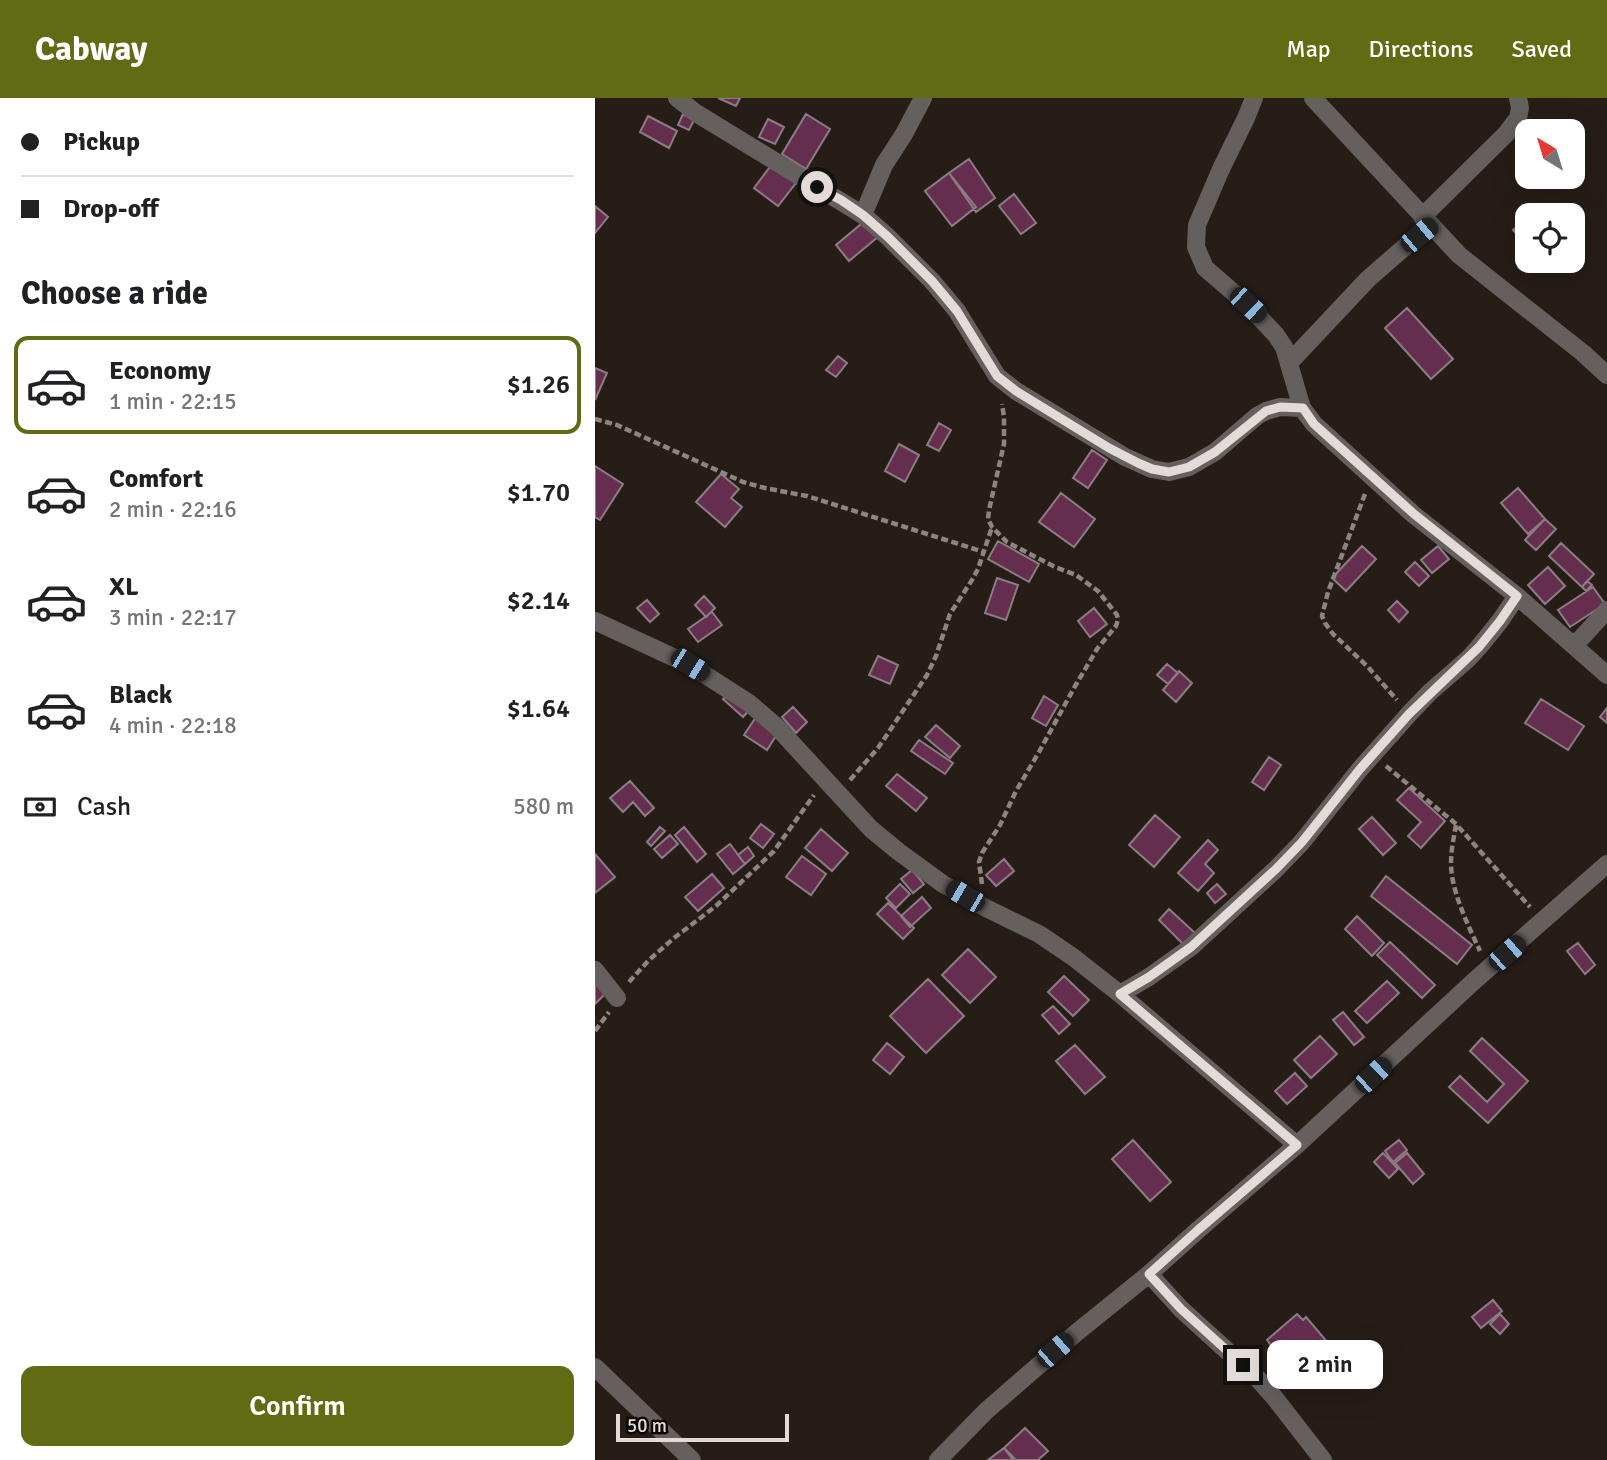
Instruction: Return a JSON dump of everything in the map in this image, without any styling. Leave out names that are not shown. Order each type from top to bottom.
[{"type":"street","points":[[677,98],[695,113],[863,215],[897,245],[941,291],[957,311],[997,376],[1016,391],[1125,457],[1152,469],[1169,472],[1189,467],[1215,452],[1266,411],[1280,407],[1303,408]]},
{"type":"street","points":[[863,215],[884,165],[923,98]]},
{"type":"street","points":[[1254,98],[1197,225],[1196,247],[1205,268],[1248,305],[1276,335],[1284,347],[1303,408],[1314,424],[1414,514],[1517,596],[1607,675]]},
{"type":"street","points":[[1313,98],[1459,255],[1607,375]]},
{"type":"street","points":[[1289,363],[1506,134],[1518,118],[1518,98]]},
{"type":"street","points":[[1583,353],[1607,357]]},
{"type":"street","points":[[1120,994],[1191,947],[1276,869],[1302,842],[1409,714],[1468,659],[1517,596]]},
{"type":"street","points":[[1574,646],[1607,610]]},
{"type":"street","points":[[595,621],[690,665],[749,703],[777,727],[871,829],[899,852],[943,884],[1039,934],[1073,957],[1297,1145]]},
{"type":"street","points":[[938,1460],[996,1402],[1297,1145],[1488,969],[1607,864]]},
{"type":"street","points":[[595,970],[617,998]]},
{"type":"street","points":[[1149,1274],[1200,1327],[1275,1397],[1323,1460]]},
{"type":"street","points":[[595,1367],[692,1460]]},
{"type":"path","points":[[986,908],[979,862],[982,853],[1074,688],[1118,620],[1098,591],[1076,575],[1007,542],[988,519],[1004,444],[1004,416],[997,376]]},
{"type":"path","points":[[595,419],[617,425],[743,482],[820,500],[984,552]]},
{"type":"path","points":[[1372,477],[1328,593],[1322,616],[1333,634],[1367,666],[1409,714]]},
{"type":"path","points":[[838,794],[878,748],[927,676],[950,614],[972,580],[992,527]]},
{"type":"path","points":[[1372,755],[1456,824],[1543,921]]},
{"type":"path","points":[[595,1031],[631,979],[649,960],[716,906],[774,851],[808,806],[824,779]]},
{"type":"path","points":[[1456,824],[1451,863],[1457,896],[1488,969]]},
{"type":"building","points":[[718,98],[740,98],[736,106]]},
{"type":"building","points":[[683,114],[694,120],[689,130],[678,125]]},
{"type":"building","points":[[806,114],[830,129],[806,169],[782,154]]},
{"type":"building","points":[[648,116],[677,131],[669,148],[640,132]]},
{"type":"building","points":[[768,119],[784,127],[775,144],[759,137]]},
{"type":"building","points":[[779,155],[803,174],[778,206],[754,188]]},
{"type":"building","points":[[969,159],[995,198],[976,212],[949,173]]},
{"type":"building","points":[[949,173],[976,207],[952,226],[925,191]]},
{"type":"building","points":[[1014,194],[1036,223],[1021,234],[999,206]]},
{"type":"building","points":[[595,206],[608,217],[595,233]]},
{"type":"building","points":[[866,220],[879,236],[849,261],[836,245]]},
{"type":"building","points":[[1407,308],[1453,359],[1431,379],[1385,328]]},
{"type":"building","points":[[838,356],[847,363],[836,377],[826,370]]},
{"type":"building","points":[[595,368],[607,373],[595,400]]},
{"type":"building","points":[[939,423],[951,430],[939,451],[927,445]]},
{"type":"building","points":[[899,444],[919,455],[905,482],[885,471]]},
{"type":"building","points":[[1092,450],[1107,460],[1088,488],[1073,478]]},
{"type":"building","points":[[595,466],[623,484],[600,520],[595,517]]},
{"type":"building","points":[[721,474],[739,489],[731,498],[742,507],[725,527],[696,502]]},
{"type":"building","points":[[1518,488],[1545,519],[1528,534],[1501,503]]},
{"type":"building","points":[[1061,493],[1095,519],[1074,547],[1039,522]]},
{"type":"building","points":[[1545,519],[1556,529],[1536,550],[1525,540]]},
{"type":"building","points":[[998,541],[1039,564],[1029,582],[988,559]]},
{"type":"building","points":[[1561,543],[1594,574],[1582,587],[1549,556]]},
{"type":"building","points":[[1362,546],[1376,559],[1346,591],[1332,578]]},
{"type":"building","points":[[1438,546],[1449,559],[1432,573],[1421,560]]},
{"type":"building","points":[[1415,562],[1429,576],[1419,586],[1405,572]]},
{"type":"building","points":[[1548,567],[1565,586],[1545,604],[1528,585]]},
{"type":"building","points":[[997,578],[1018,585],[1006,620],[985,613]]},
{"type":"building","points":[[1587,581],[1592,585],[1586,591],[1582,587]]},
{"type":"building","points":[[1593,587],[1605,604],[1570,627],[1558,610]]},
{"type":"building","points":[[704,596],[715,608],[706,617],[695,605]]},
{"type":"building","points":[[647,600],[659,614],[650,622],[637,608]]},
{"type":"building","points":[[1397,601],[1408,612],[1399,622],[1388,610]]},
{"type":"building","points":[[1094,608],[1107,624],[1090,637],[1078,621]]},
{"type":"building","points":[[712,612],[722,625],[698,642],[688,629]]},
{"type":"building","points":[[878,656],[898,665],[890,684],[869,675]]},
{"type":"building","points":[[1167,664],[1178,673],[1168,684],[1157,675]]},
{"type":"building","points":[[1179,671],[1192,683],[1176,702],[1163,690]]},
{"type":"building","points":[[733,689],[752,707],[743,717],[723,699]]},
{"type":"building","points":[[1044,696],[1058,705],[1046,726],[1032,718]]},
{"type":"building","points":[[1541,699],[1584,726],[1568,750],[1525,723]]},
{"type":"building","points":[[793,707],[807,722],[796,733],[782,717]]},
{"type":"building","points":[[1607,708],[1607,723],[1600,717]]},
{"type":"building","points":[[758,714],[781,728],[767,750],[744,735]]},
{"type":"building","points":[[936,725],[960,746],[950,758],[925,737]]},
{"type":"building","points":[[919,740],[953,763],[945,774],[911,751]]},
{"type":"building","points":[[1269,757],[1281,765],[1264,790],[1252,782]]},
{"type":"building","points":[[897,774],[927,798],[916,811],[886,786]]},
{"type":"building","points":[[630,781],[654,808],[645,816],[633,802],[623,812],[610,798]]},
{"type":"building","points":[[1409,788],[1445,821],[1421,848],[1408,836],[1421,822],[1397,800]]},
{"type":"building","points":[[1155,815],[1180,837],[1154,867],[1129,845]]},
{"type":"building","points":[[1372,817],[1396,843],[1383,855],[1359,829]]},
{"type":"building","points":[[761,824],[774,834],[763,848],[750,838]]},
{"type":"building","points":[[660,827],[665,831],[651,846],[647,842]]},
{"type":"building","points":[[684,827],[706,854],[697,862],[675,835]]},
{"type":"building","points":[[821,829],[848,853],[832,871],[805,848]]},
{"type":"building","points":[[670,835],[678,844],[662,858],[654,849]]},
{"type":"building","points":[[1208,840],[1218,850],[1205,864],[1214,873],[1198,891],[1178,873]]},
{"type":"building","points":[[730,844],[745,864],[733,874],[717,854]]},
{"type":"building","points":[[748,847],[754,856],[745,864],[738,855]]},
{"type":"building","points":[[595,854],[615,877],[595,893]]},
{"type":"building","points":[[802,856],[826,874],[811,895],[786,877]]},
{"type":"building","points":[[1004,859],[1014,871],[996,886],[986,875]]},
{"type":"building","points":[[912,870],[924,884],[913,893],[901,879]]},
{"type":"building","points":[[712,874],[724,888],[698,911],[685,897]]},
{"type":"building","points":[[1386,876],[1472,945],[1457,964],[1371,896]]},
{"type":"building","points":[[900,884],[910,894],[896,908],[886,898]]},
{"type":"building","points":[[1217,884],[1226,894],[1215,903],[1207,893]]},
{"type":"building","points":[[922,897],[931,908],[910,927],[901,916]]},
{"type":"building","points":[[888,903],[914,928],[903,939],[877,914]]},
{"type":"building","points":[[1169,909],[1195,933],[1184,945],[1159,920]]},
{"type":"building","points":[[1357,916],[1384,943],[1372,956],[1345,929]]},
{"type":"building","points":[[1390,942],[1435,985],[1422,998],[1377,955]]},
{"type":"building","points":[[1578,943],[1595,965],[1585,974],[1567,951]]},
{"type":"building","points":[[968,949],[996,977],[970,1003],[942,975]]},
{"type":"building","points":[[1064,976],[1089,1000],[1073,1016],[1048,992]]},
{"type":"building","points":[[928,979],[964,1016],[926,1053],[890,1016]]},
{"type":"building","points":[[595,981],[607,992],[595,1004]]},
{"type":"building","points":[[1387,981],[1399,993],[1367,1023],[1355,1011]]},
{"type":"building","points":[[1053,1006],[1070,1024],[1059,1034],[1042,1015]]},
{"type":"building","points":[[1343,1012],[1364,1037],[1354,1045],[1333,1020]]},
{"type":"building","points":[[1320,1036],[1337,1054],[1311,1078],[1294,1060]]},
{"type":"building","points":[[1482,1038],[1528,1081],[1488,1123],[1449,1087],[1460,1076],[1487,1102],[1504,1084],[1470,1051]]},
{"type":"building","points":[[887,1043],[904,1057],[890,1074],[873,1060]]},
{"type":"building","points":[[1075,1045],[1105,1077],[1085,1094],[1056,1061]]},
{"type":"building","points":[[1295,1073],[1307,1086],[1287,1104],[1275,1091]]},
{"type":"building","points":[[1133,1140],[1171,1182],[1150,1201],[1112,1159]]},
{"type":"building","points":[[1399,1140],[1407,1150],[1393,1162],[1385,1151]]},
{"type":"building","points":[[1383,1153],[1398,1169],[1389,1178],[1374,1162]]},
{"type":"building","points":[[1407,1153],[1424,1174],[1413,1184],[1395,1163]]},
{"type":"building","points":[[1493,1300],[1502,1311],[1481,1328],[1472,1317]]},
{"type":"building","points":[[1297,1314],[1303,1320],[1306,1317],[1334,1350],[1318,1364],[1326,1374],[1312,1385],[1307,1379],[1298,1387],[1273,1357],[1276,1352],[1267,1340]]},
{"type":"building","points":[[1500,1314],[1509,1324],[1500,1334],[1490,1324]]},
{"type":"building","points":[[1025,1428],[1048,1451],[1038,1460],[1016,1460],[1004,1448]]},
{"type":"building","points":[[1004,1448],[1013,1460],[988,1460]]},
{"type":"route","points":[[817,187],[863,215],[932,281],[957,311],[997,376],[1016,391],[1109,448],[1152,469],[1169,472],[1189,467],[1215,452],[1266,411],[1280,407],[1303,408],[1314,424],[1414,514],[1517,596],[1479,647],[1409,714],[1360,769],[1302,842],[1276,869],[1191,947],[1120,994],[1297,1145],[1149,1274],[1181,1309],[1243,1365]]}]
